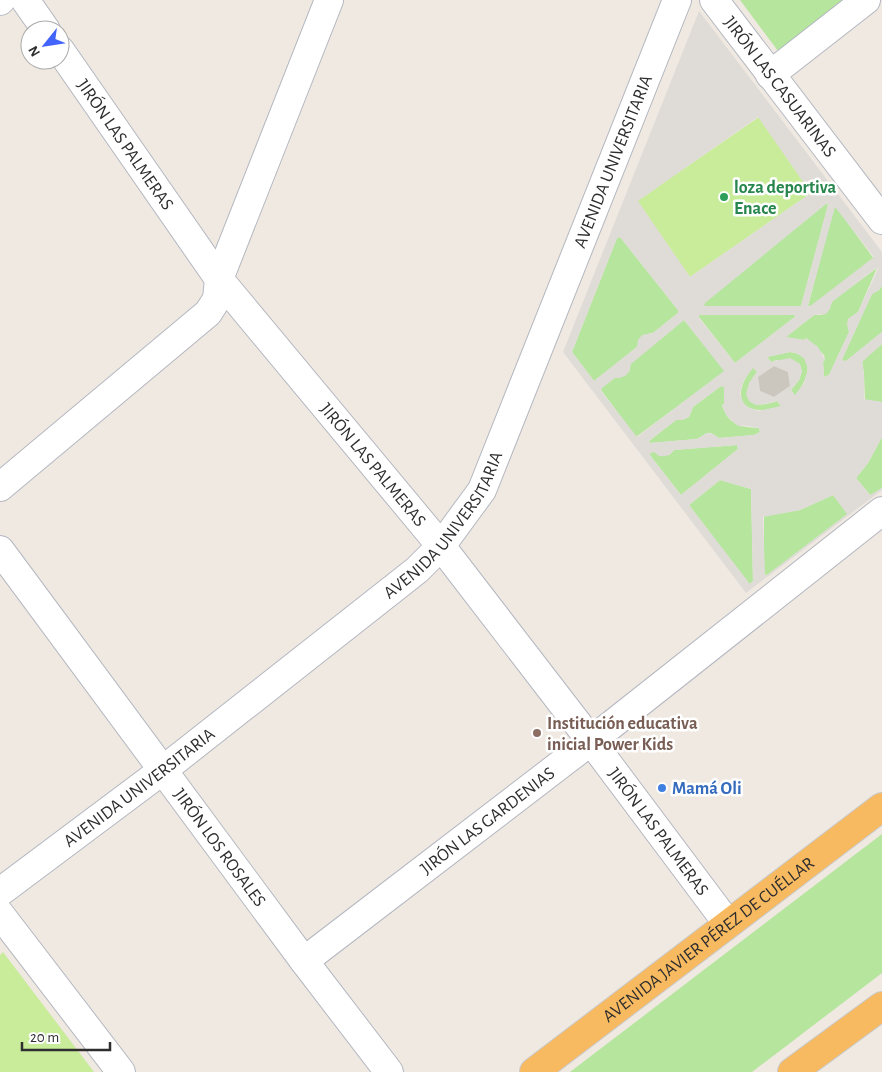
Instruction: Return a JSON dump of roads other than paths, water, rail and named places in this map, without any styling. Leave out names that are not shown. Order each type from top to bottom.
[{"type":"highway","name":"AVENIDA JAVIER PÉREZ DE CUÉLLAR","points":[[534,1072],[882,807]]},
{"type":"highway","points":[[792,1072],[882,1006]]},
{"type":"street","points":[[25,0],[39,20]]},
{"type":"street","points":[[0,487],[208,313],[217,299],[219,279],[329,0]]},
{"type":"street","name":"AVENIDA UNIVERSITARIA","points":[[0,892],[163,770],[417,570],[440,546],[482,490],[677,0]]},
{"type":"street","name":"JIRÓN LAS CASUARINAS","points":[[714,0],[882,220]]},
{"type":"street","points":[[770,75],[866,0]]},
{"type":"street","name":"JIRÓN LAS PALMERAS","points":[[70,64],[219,279],[440,546],[591,741],[728,924]]},
{"type":"street","name":"JIRÓN LAS GARDENIAS","points":[[304,961],[591,741],[882,510]]},
{"type":"street","name":"JIRÓN LOS ROSALES","points":[[0,550],[304,961],[389,1072]]},
{"type":"street","points":[[0,914],[120,1072]]},
{"type":"place","name":"loza deportiva Enace","points":[[724,197]]},
{"type":"place","name":"Institución educativa inicial Power Kids","points":[[537,733]]},
{"type":"place","name":"Mamá Oli","points":[[662,788]]}]
